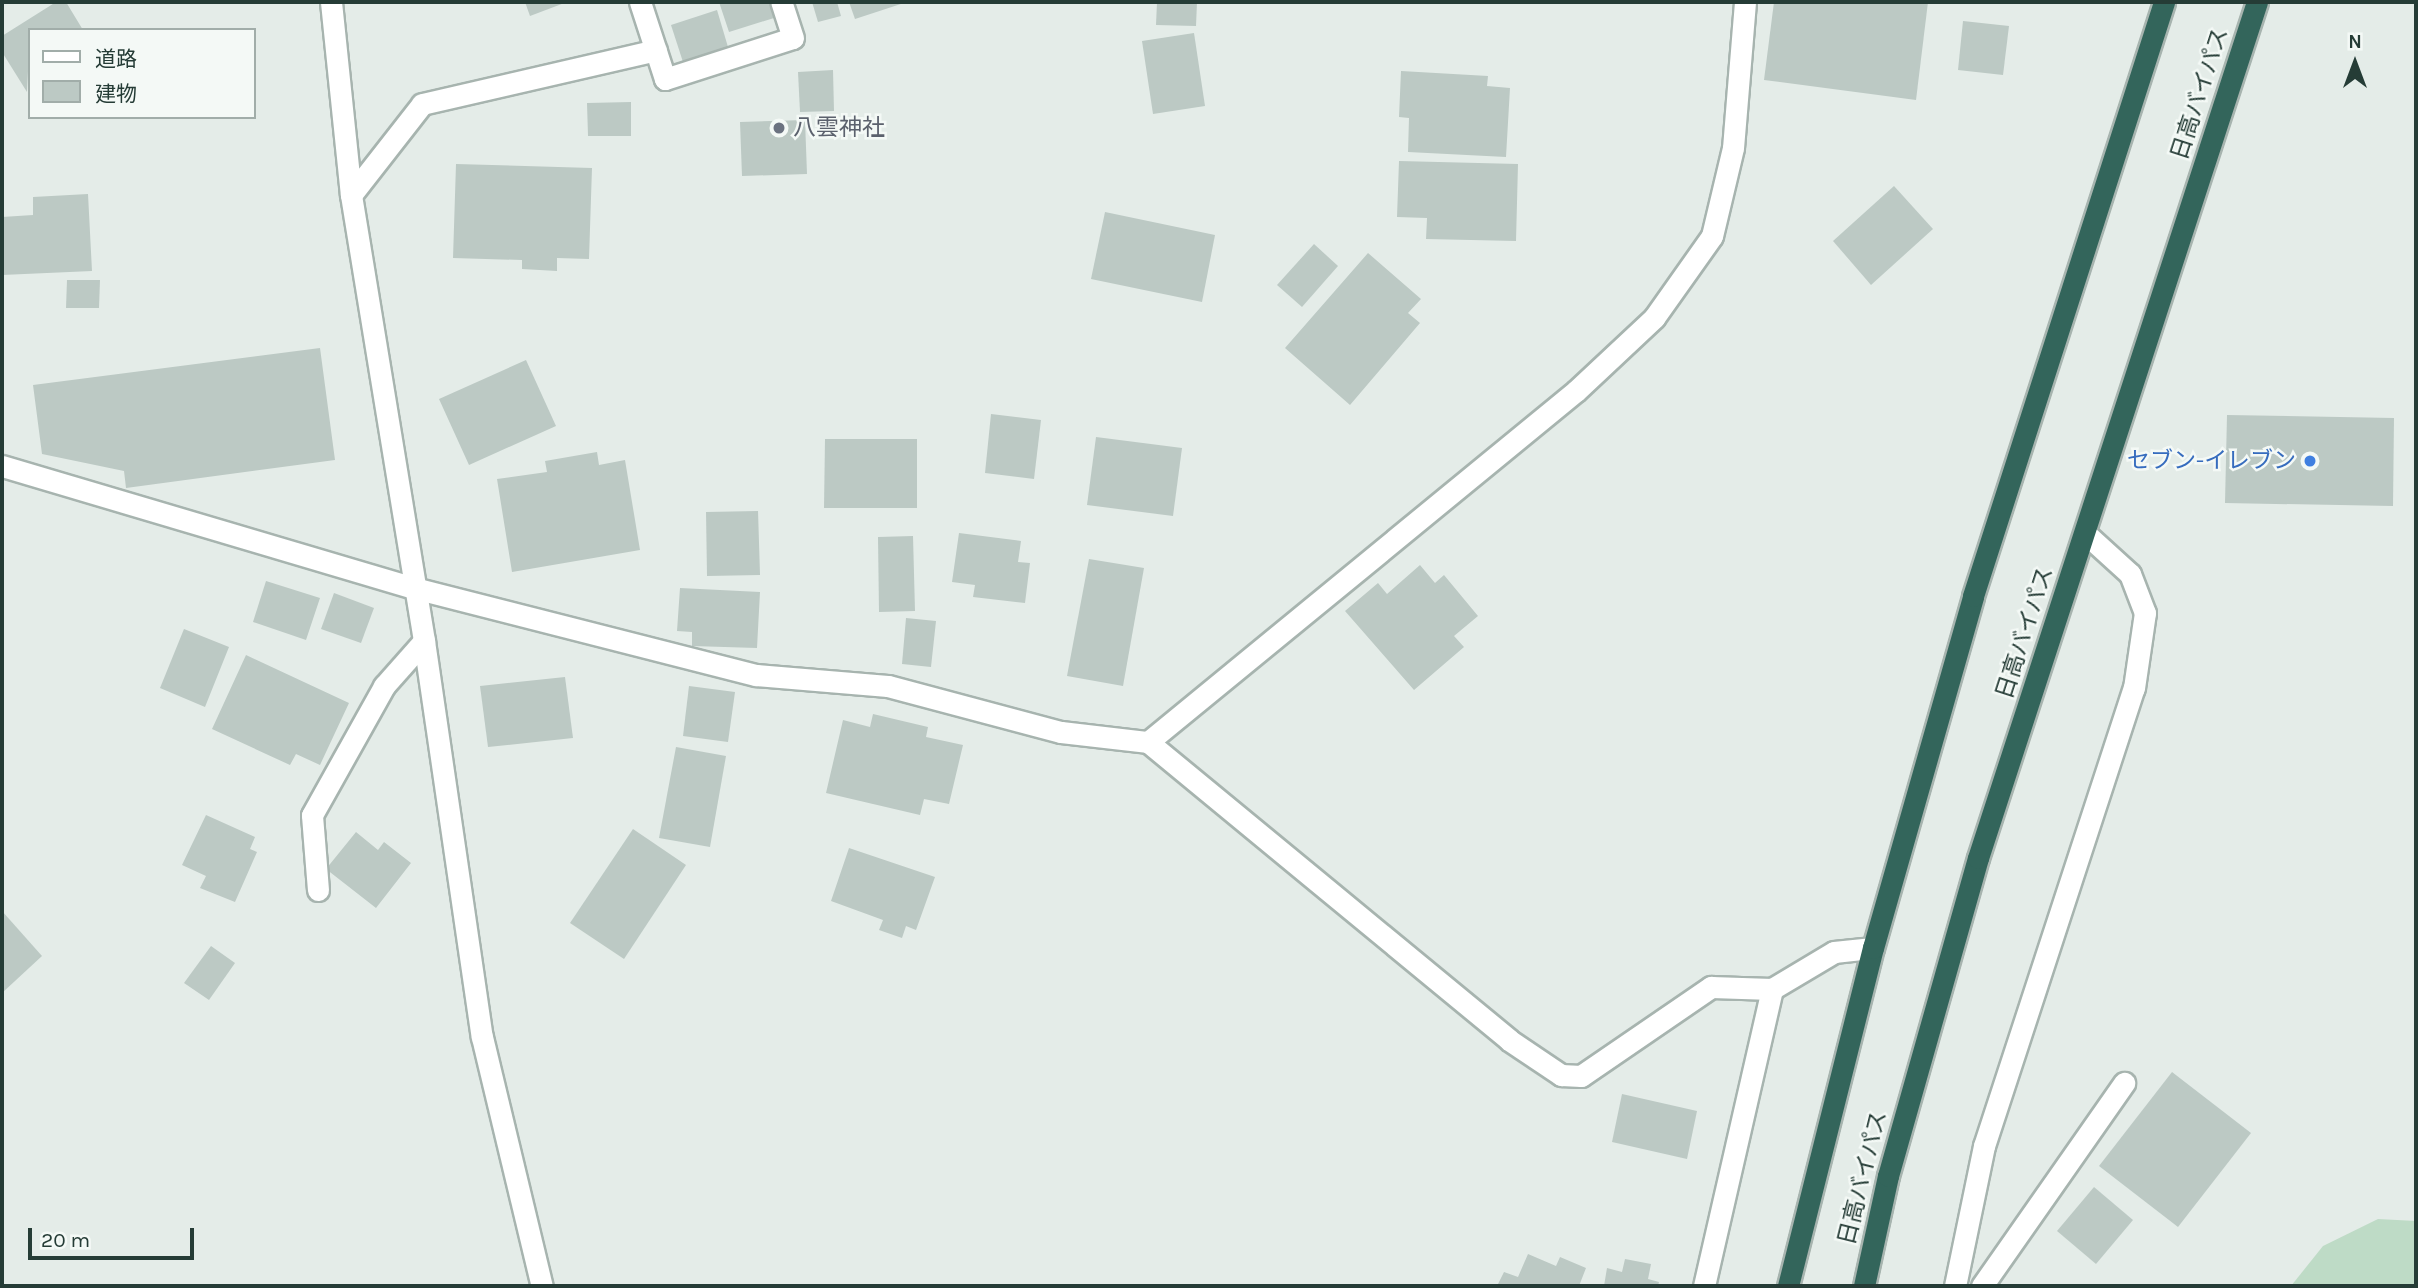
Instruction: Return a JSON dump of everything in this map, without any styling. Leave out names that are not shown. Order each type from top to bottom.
[{"type":"highway","name":"日高バイパス","points":[[1788,1286],[1873,948],[1973,596],[2164,2]]},
{"type":"highway","name":"日高バイパス","points":[[1864,1286],[1888,1176],[1978,858],[2257,2]]},
{"type":"street","points":[[331,2],[351,195],[424,641],[482,1037],[542,1286]]},
{"type":"street","points":[[640,2],[665,79],[793,38],[781,2]]},
{"type":"street","points":[[1148,742],[1576,391],[1654,318],[1712,236],[1733,148],[1745,2]]},
{"type":"street","points":[[351,195],[422,104],[656,50]]},
{"type":"street","points":[[2,466],[414,588],[756,675],[888,686],[1061,732],[1148,742],[1509,1040],[1561,1075],[1581,1076],[1711,987],[1772,989],[1834,952],[1873,948]]},
{"type":"street","points":[[1955,1286],[1984,1146],[2134,688],[2145,613],[2130,575],[2085,533]]},
{"type":"street","points":[[318,890],[312,816],[384,686],[424,641]]},
{"type":"street","points":[[1704,1286],[1772,989]]},
{"type":"street","points":[[1982,1286],[2124,1083]]},
{"type":"green space","points":[[2378,1219],[2416,1221],[2416,1286],[2291,1286],[2323,1246]]},
{"type":"building","points":[[56,2],[66,2],[82,28],[28,28],[27,92],[2,52],[2,36]]},
{"type":"building","points":[[525,2],[567,2],[530,16]]},
{"type":"building","points":[[719,2],[769,2],[774,18],[729,32]]},
{"type":"building","points":[[812,2],[837,2],[841,16],[818,22]]},
{"type":"building","points":[[849,2],[907,2],[855,19]]},
{"type":"building","points":[[1157,2],[1197,2],[1196,26],[1156,25]]},
{"type":"building","points":[[1774,2],[1928,2],[1916,100],[1764,80]]},
{"type":"building","points":[[717,10],[728,47],[683,62],[671,25]]},
{"type":"building","points":[[1963,21],[2009,26],[2003,75],[1958,70]]},
{"type":"building","points":[[1194,33],[1205,106],[1153,114],[1142,41]]},
{"type":"building","points":[[833,70],[834,111],[800,112],[798,72]]},
{"type":"building","points":[[1401,71],[1488,76],[1487,86],[1510,88],[1506,157],[1408,152],[1409,118],[1399,117]]},
{"type":"building","points":[[631,102],[631,136],[588,136],[587,103]]},
{"type":"building","points":[[805,120],[807,174],[742,176],[740,122]]},
{"type":"building","points":[[1399,161],[1518,164],[1516,241],[1426,239],[1427,218],[1397,217]]},
{"type":"building","points":[[456,164],[592,168],[589,259],[557,258],[557,271],[522,269],[522,260],[453,258]]},
{"type":"building","points":[[1894,186],[1933,229],[1871,285],[1833,241]]},
{"type":"building","points":[[88,194],[92,271],[2,275],[2,217],[33,215],[33,197]]},
{"type":"building","points":[[1105,212],[1215,235],[1202,302],[1091,279]]},
{"type":"building","points":[[1314,244],[1338,266],[1302,307],[1277,285]]},
{"type":"building","points":[[1368,253],[1421,299],[1408,313],[1420,323],[1350,405],[1285,348]]},
{"type":"building","points":[[67,280],[100,280],[99,308],[66,308]]},
{"type":"building","points":[[320,348],[335,460],[126,488],[124,471],[42,454],[33,385]]},
{"type":"building","points":[[526,360],[556,426],[469,465],[439,399]]},
{"type":"building","points":[[991,414],[1041,420],[1034,479],[985,473]]},
{"type":"building","name":"セブン-イレブン","points":[[2227,415],[2394,418],[2393,506],[2225,503]]},
{"type":"building","points":[[1096,437],[1182,448],[1173,516],[1087,505]]},
{"type":"building","points":[[825,439],[917,439],[917,508],[824,508]]},
{"type":"building","points":[[597,452],[599,465],[625,460],[640,550],[512,572],[497,479],[547,472],[545,461]]},
{"type":"building","points":[[758,511],[760,575],[707,576],[706,512]]},
{"type":"building","points":[[959,533],[1021,541],[1018,562],[1030,563],[1025,603],[973,597],[975,585],[952,582]]},
{"type":"building","points":[[913,536],[915,611],[879,612],[878,537]]},
{"type":"building","points":[[1089,559],[1144,568],[1123,686],[1067,676]]},
{"type":"building","points":[[1420,565],[1435,583],[1444,575],[1478,616],[1454,636],[1464,647],[1414,690],[1345,611],[1378,583],[1387,594]]},
{"type":"building","points":[[266,581],[320,598],[306,640],[253,622]]},
{"type":"building","points":[[680,588],[760,592],[757,648],[692,646],[692,632],[677,631]]},
{"type":"building","points":[[334,593],[374,608],[361,643],[321,629]]},
{"type":"building","points":[[906,618],[936,621],[931,667],[902,664]]},
{"type":"building","points":[[184,629],[229,647],[205,707],[160,688]]},
{"type":"building","points":[[246,655],[349,703],[320,765],[296,754],[290,765],[212,729]]},
{"type":"building","points":[[565,677],[573,738],[488,747],[480,686]]},
{"type":"building","points":[[689,686],[735,692],[728,742],[683,736]]},
{"type":"building","points":[[873,714],[928,727],[926,737],[963,745],[949,804],[924,799],[920,815],[826,793],[843,720],[870,727]]},
{"type":"building","points":[[676,747],[726,756],[710,847],[659,838]]},
{"type":"building","points":[[206,815],[255,837],[250,849],[257,852],[235,902],[200,888],[206,876],[182,865]]},
{"type":"building","points":[[633,829],[686,865],[624,959],[570,923]]},
{"type":"building","points":[[356,832],[378,850],[384,842],[411,863],[376,908],[326,869]]},
{"type":"building","points":[[849,848],[935,877],[916,930],[906,926],[902,938],[879,930],[883,920],[831,901]]},
{"type":"building","points":[[2,911],[42,956],[2,993]]},
{"type":"building","points":[[211,946],[235,963],[209,1000],[184,983]]},
{"type":"building","points":[[2172,1072],[2251,1133],[2178,1227],[2099,1166]]},
{"type":"building","points":[[1622,1094],[1697,1111],[1687,1159],[1612,1142]]},
{"type":"building","points":[[2094,1187],[2133,1220],[2096,1264],[2057,1231]]},
{"type":"building","points":[[1528,1254],[1556,1266],[1560,1257],[1586,1268],[1579,1286],[1497,1286],[1504,1272],[1518,1277]]},
{"type":"building","points":[[1625,1259],[1651,1264],[1648,1279],[1659,1282],[1658,1286],[1604,1286],[1607,1268],[1622,1272]]},
{"type":"place","name":"八雲神社","points":[[779,128]]},
{"type":"place","name":"セブン-イレブン","points":[[2310,461]]}]
